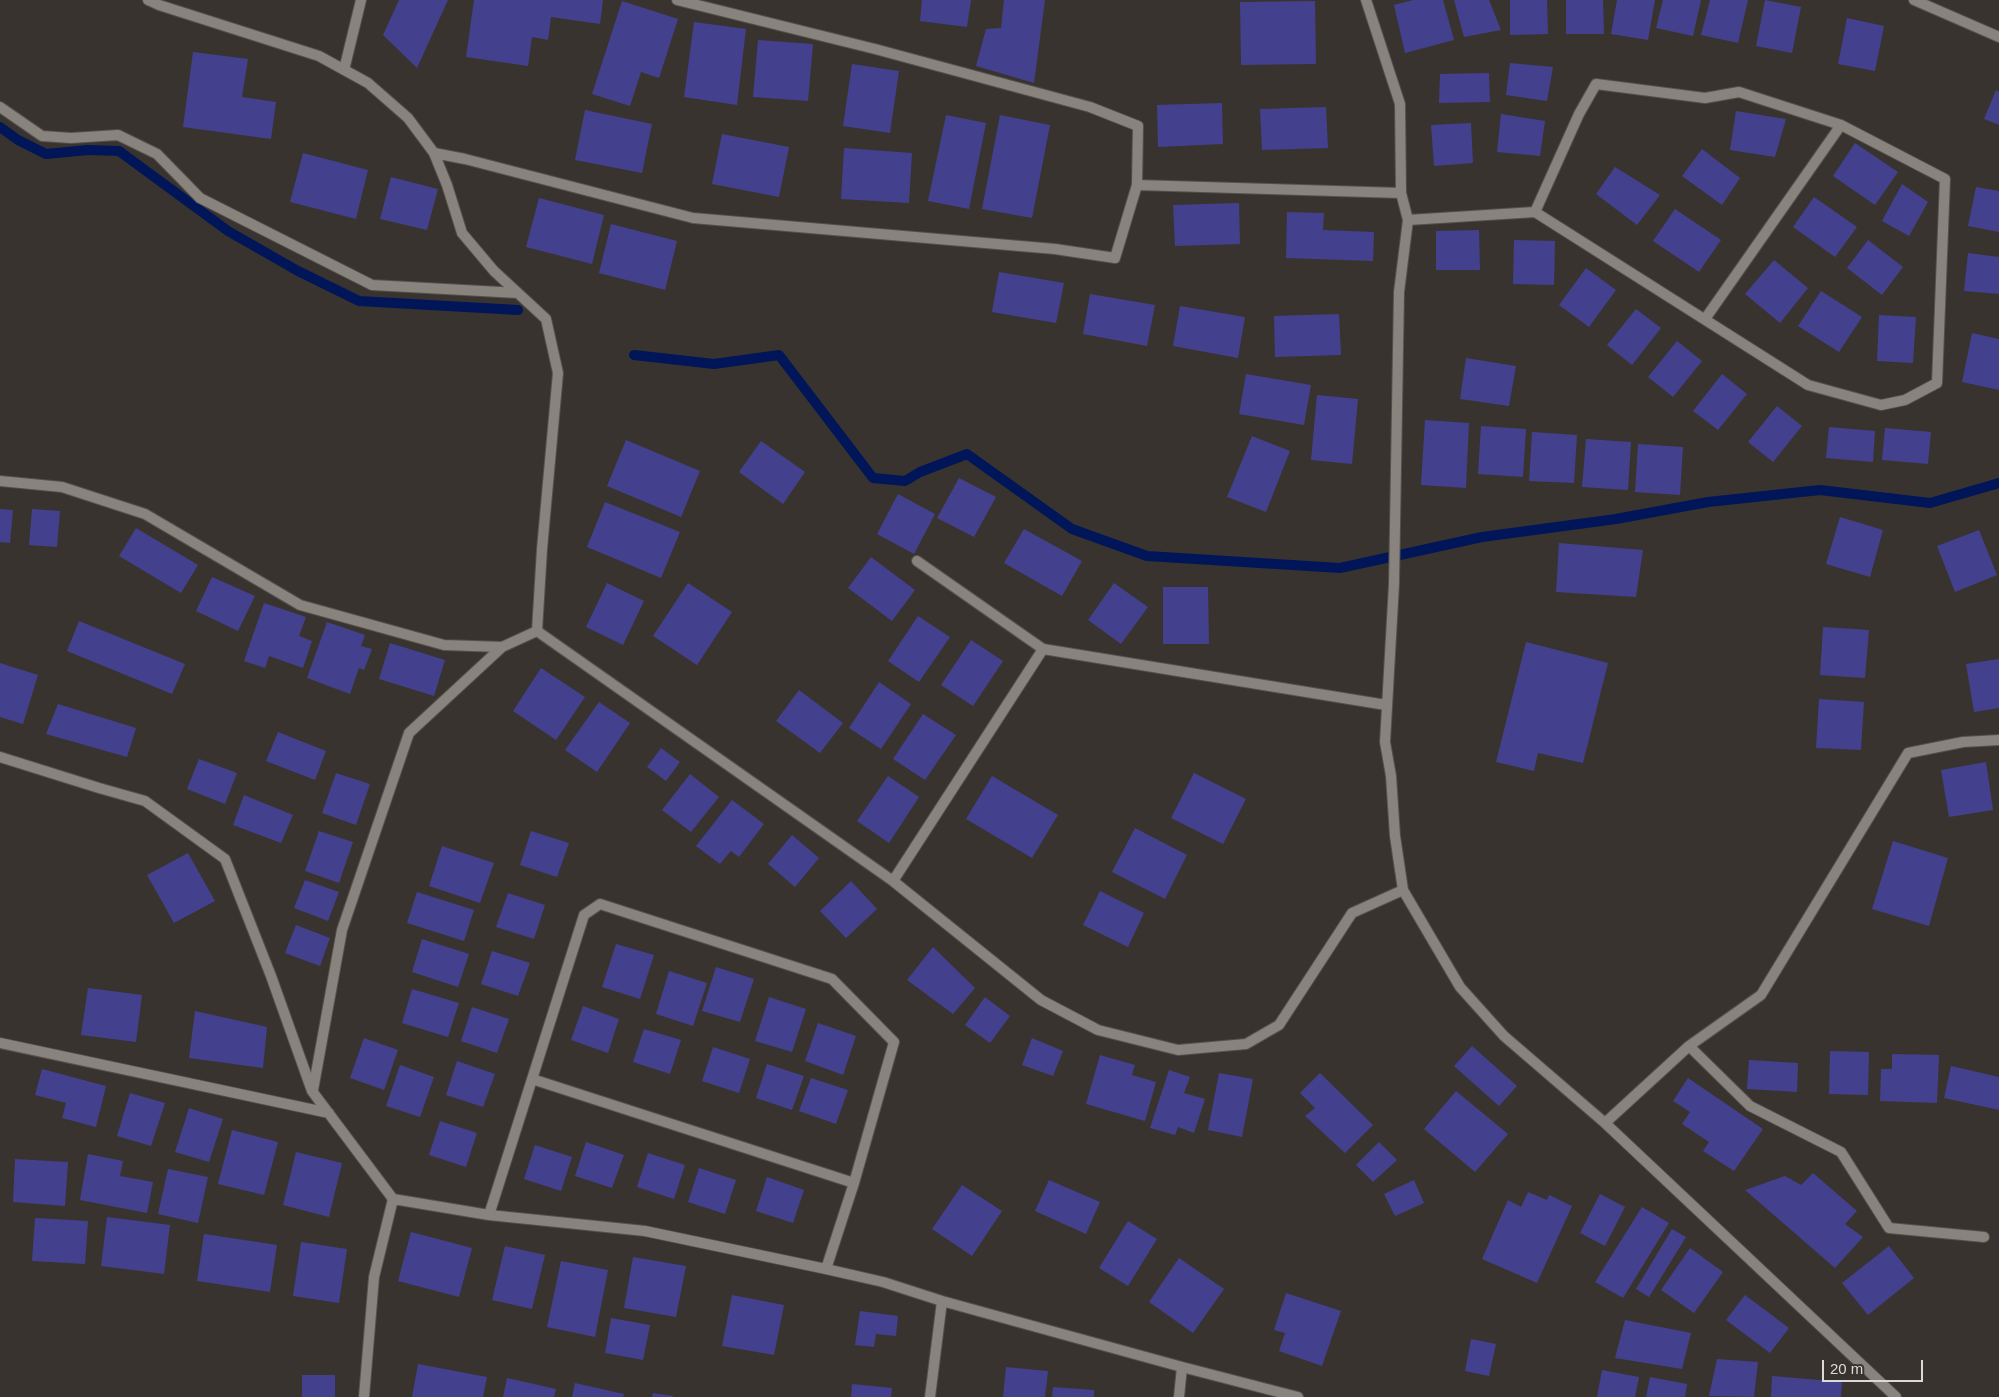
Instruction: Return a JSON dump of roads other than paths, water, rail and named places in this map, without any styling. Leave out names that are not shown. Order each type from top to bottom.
[{"type":"street","points":[[148,0],[319,56],[368,83],[408,118],[434,153],[447,185],[462,232],[494,271],[546,319],[558,373],[542,549],[538,631]]},
{"type":"street","points":[[344,70],[361,0]]},
{"type":"street","points":[[434,153],[465,158],[692,218],[1055,249],[1115,258],[1137,185],[1138,126],[1062,100],[875,49],[677,0]]},
{"type":"street","points":[[1366,0],[1400,104],[1401,192],[1408,220],[1399,292],[1394,584],[1385,742],[1391,776],[1395,836],[1403,890],[1460,987],[1504,1036],[1605,1124],[1896,1397]]},
{"type":"street","points":[[1914,0],[1999,37]]},
{"type":"street","points":[[1408,220],[1535,212],[1808,384],[1882,404],[1905,400],[1937,383],[1945,180],[1841,125],[1739,92],[1705,98],[1596,84],[1579,114],[1535,212]]},
{"type":"street","points":[[0,107],[42,136],[71,138],[118,135],[157,154],[200,198],[372,285],[518,293]]},
{"type":"street","points":[[1705,319],[1841,125]]},
{"type":"street","points":[[1137,185],[1401,192]]},
{"type":"street","points":[[0,481],[62,487],[145,514],[300,605],[444,646],[502,647]]},
{"type":"street","points":[[918,561],[1043,649],[1386,706]]},
{"type":"street","points":[[312,1091],[342,930],[409,733],[502,647],[538,631]]},
{"type":"street","points":[[538,631],[893,881],[1041,1000],[1098,1030],[1178,1050],[1246,1044],[1279,1025],[1352,914],[1403,890]]},
{"type":"street","points":[[893,881],[1043,649]]},
{"type":"street","points":[[1605,1124],[1689,1046],[1761,995],[1908,753],[1962,742],[1999,740]]},
{"type":"street","points":[[0,757],[99,788],[145,800],[225,859],[271,976],[312,1091],[393,1199],[489,1215],[645,1231],[826,1269],[884,1282],[942,1301],[1298,1397]]},
{"type":"street","points":[[489,1215],[584,915],[600,904],[832,979],[894,1042],[854,1183],[826,1269]]},
{"type":"street","points":[[0,1044],[329,1113]]},
{"type":"street","points":[[1689,1046],[1750,1106],[1841,1152],[1889,1228],[1984,1237]]},
{"type":"street","points":[[532,1078],[854,1183]]},
{"type":"street","points":[[364,1397],[374,1277],[393,1199]]},
{"type":"street","points":[[930,1397],[942,1301]]},
{"type":"street","points":[[1179,1397],[1182,1367]]},
{"type":"waterway","points":[[0,127],[18,140],[46,154],[88,150],[119,151],[228,231],[298,271],[359,301],[518,310]]},
{"type":"waterway","points":[[634,355],[714,364],[779,355],[873,478],[905,481],[920,472],[967,454],[1072,529],[1147,556],[1340,568],[1482,537],[1616,519],[1708,502],[1820,490],[1930,503],[1999,483]]}]
